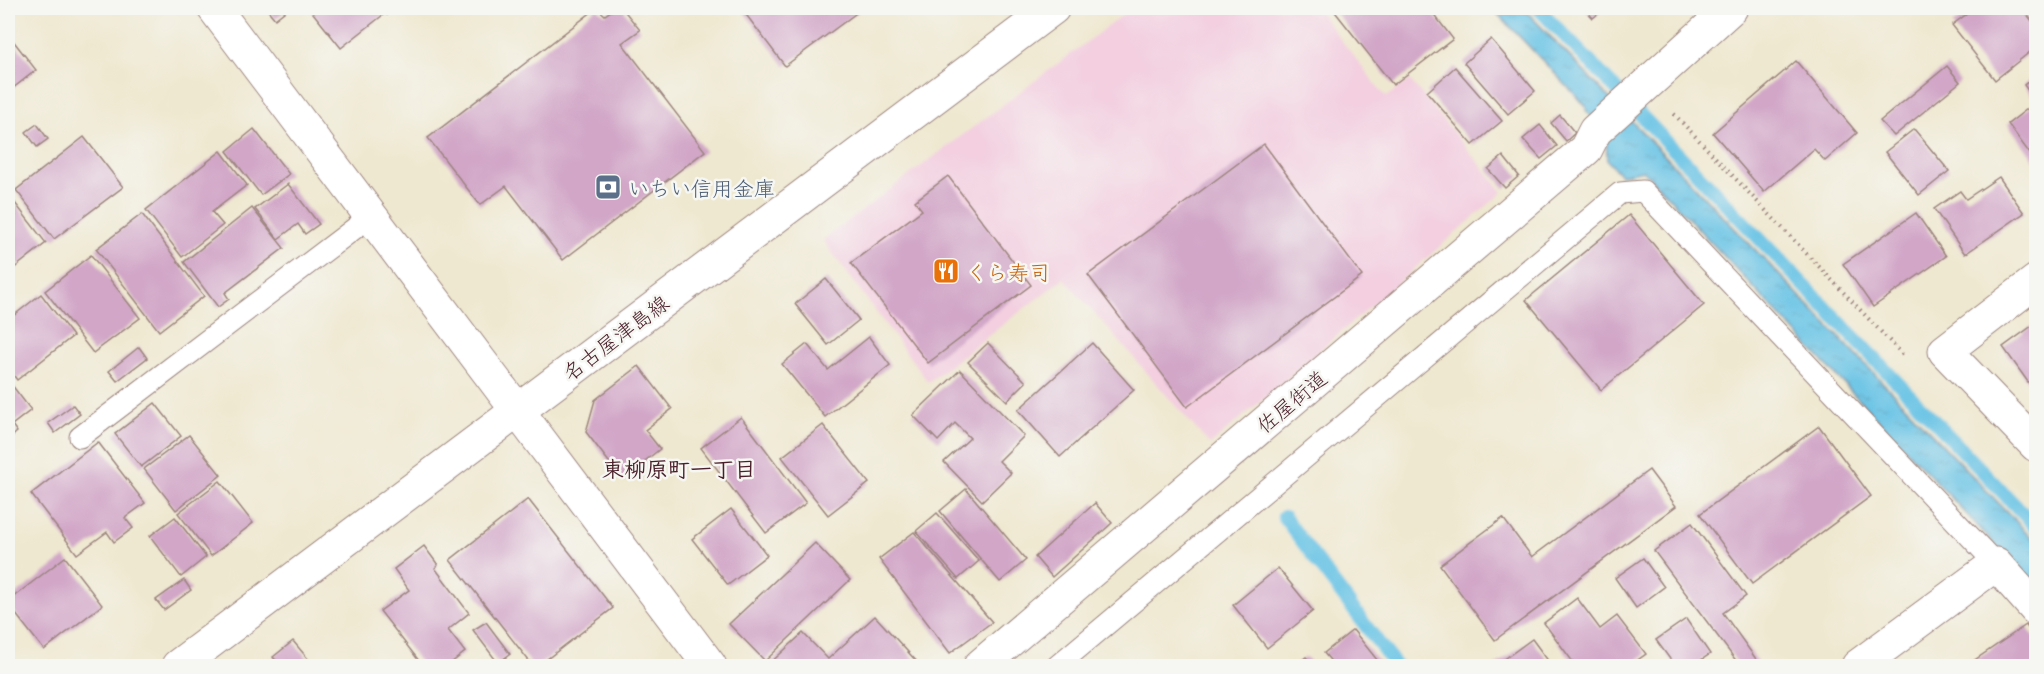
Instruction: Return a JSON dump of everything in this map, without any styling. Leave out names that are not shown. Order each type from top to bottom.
[{"type":"street","points":[[214,8],[710,666]]},
{"type":"street","name":"名古屋津島線","points":[[178,666],[1053,8]]},
{"type":"street","points":[[1642,89],[1731,8]]},
{"type":"street","name":"佐屋街道","points":[[980,666],[1586,149],[1595,131],[1642,89]]},
{"type":"street","points":[[2037,281],[1945,351],[2037,445]]},
{"type":"street","points":[[1858,666],[1996,564],[2037,609]]},
{"type":"lane","points":[[1057,666],[1620,193],[1643,191],[1996,564]]},
{"type":"lane","points":[[80,438],[371,216]]},
{"type":"path","points":[[1642,89],[1915,368],[1945,351]]},
{"type":"shaded area","points":[[1132,8],[1316,8],[1386,97],[1410,80],[1503,192],[1210,445],[1064,278],[928,382],[823,240]]},
{"type":"water","points":[[1492,8],[1523,8],[2036,542],[2036,588],[1643,170],[1621,175],[1607,160],[1606,134],[1586,110],[1586,106]]},
{"type":"building","points":[[266,8],[289,8],[275,19]]},
{"type":"building","points":[[309,8],[377,8],[383,15],[341,48]]},
{"type":"building","points":[[381,8],[397,8],[387,15]]},
{"type":"building","points":[[597,8],[605,15],[615,8],[622,8],[640,30],[622,43],[705,151],[563,260],[506,186],[480,205],[428,138]]},
{"type":"building","points":[[741,8],[863,8],[785,66]]},
{"type":"building","points":[[1332,8],[1429,8],[1453,39],[1393,85]]},
{"type":"building","points":[[1584,8],[1605,8],[1593,18]]},
{"type":"building","points":[[1975,8],[2022,8],[2036,26],[2036,47],[1995,80],[1952,25]]},
{"type":"building","points":[[8,34],[36,70],[8,92]]},
{"type":"building","points":[[1491,39],[1535,91],[1508,114],[1464,63]]},
{"type":"building","points":[[1796,61],[1857,133],[1825,161],[1814,149],[1764,192],[1713,133]]},
{"type":"building","points":[[1947,66],[1960,82],[1894,136],[1880,121]]},
{"type":"building","points":[[1455,67],[1502,121],[1473,145],[1427,92]]},
{"type":"building","points":[[2036,75],[2036,102],[2024,85]]},
{"type":"building","points":[[2036,102],[2036,162],[2008,124]]},
{"type":"building","points":[[1560,115],[1575,133],[1566,141],[1551,123]]},
{"type":"building","points":[[37,124],[48,139],[37,147],[26,132]]},
{"type":"building","points":[[1540,125],[1557,146],[1541,159],[1523,139]]},
{"type":"building","points":[[254,129],[289,174],[261,195],[227,151]]},
{"type":"building","points":[[1914,129],[1949,171],[1919,195],[1885,152]]},
{"type":"building","points":[[84,137],[123,187],[54,239],[16,190]]},
{"type":"building","points":[[1264,144],[1362,276],[1187,407],[1088,275]]},
{"type":"building","points":[[221,151],[247,185],[212,212],[223,225],[182,257],[146,210]]},
{"type":"building","points":[[1503,156],[1519,176],[1505,188],[1488,169]]},
{"type":"building","points":[[948,176],[1031,285],[928,363],[851,263],[922,210],[915,201]]},
{"type":"building","points":[[1999,177],[2024,213],[1965,254],[1934,209],[1960,191],[1966,199]]},
{"type":"building","points":[[288,184],[319,224],[305,234],[298,224],[278,239],[255,209]]},
{"type":"building","points":[[8,194],[46,243],[8,273]]},
{"type":"building","points":[[252,208],[284,248],[225,293],[229,299],[218,307],[184,262]]},
{"type":"building","points":[[1916,213],[1946,256],[1873,307],[1843,264]]},
{"type":"building","points":[[142,214],[204,296],[159,331],[96,249]]},
{"type":"building","points":[[1629,215],[1704,305],[1601,390],[1526,300]]},
{"type":"building","points":[[91,255],[140,318],[93,353],[45,291]]},
{"type":"building","points":[[826,279],[859,320],[828,345],[795,304]]},
{"type":"building","points":[[41,294],[73,336],[17,380],[8,368],[8,320]]},
{"type":"building","points":[[2036,323],[2036,386],[2033,389],[2003,347]]},
{"type":"building","points":[[869,337],[890,365],[825,417],[782,364],[807,344],[828,370]]},
{"type":"building","points":[[988,343],[1026,382],[1007,401],[968,362]]},
{"type":"building","points":[[1092,343],[1134,390],[1060,457],[1018,410]]},
{"type":"building","points":[[139,347],[147,358],[117,381],[109,371]]},
{"type":"building","points":[[639,366],[672,409],[645,430],[660,449],[622,479],[586,432],[595,400]]},
{"type":"building","points":[[960,370],[1024,436],[999,461],[1011,473],[982,501],[944,462],[970,438],[955,423],[938,441],[913,415]]},
{"type":"building","points":[[8,380],[31,410],[12,425],[17,432],[8,440]]},
{"type":"building","points":[[155,403],[181,436],[141,467],[115,434]]},
{"type":"building","points":[[73,405],[80,414],[55,433],[48,423]]},
{"type":"building","points":[[741,417],[806,503],[766,533],[701,448]]},
{"type":"building","points":[[823,425],[869,483],[828,515],[782,457]]},
{"type":"building","points":[[1819,426],[1871,496],[1752,584],[1700,514]]},
{"type":"building","points":[[189,435],[221,475],[176,510],[144,469]]},
{"type":"building","points":[[98,442],[145,503],[125,518],[133,528],[114,542],[107,532],[77,554],[31,494]]},
{"type":"building","points":[[1649,470],[1676,506],[1495,640],[1440,565],[1503,518],[1532,557]]},
{"type":"building","points":[[220,481],[253,523],[211,556],[178,513]]},
{"type":"building","points":[[966,489],[1026,560],[1000,582],[940,511]]},
{"type":"building","points":[[528,499],[613,608],[538,666],[533,666],[450,560]]},
{"type":"building","points":[[1095,503],[1112,523],[1052,577],[1035,557]]},
{"type":"building","points":[[731,509],[767,555],[728,585],[692,539]]},
{"type":"building","points":[[937,513],[979,561],[958,579],[916,531]]},
{"type":"building","points":[[175,517],[206,557],[181,577],[150,536]]},
{"type":"building","points":[[1692,523],[1746,596],[1723,613],[1761,666],[1740,666],[1654,551]]},
{"type":"building","points":[[914,532],[992,622],[950,653],[879,559]]},
{"type":"building","points":[[815,543],[850,580],[765,661],[729,624]]},
{"type":"building","points":[[424,546],[438,565],[435,568],[469,613],[448,630],[465,652],[447,666],[423,666],[380,611],[409,590],[394,569]]},
{"type":"building","points":[[65,557],[102,605],[44,650],[8,601]]},
{"type":"building","points":[[1643,558],[1664,587],[1636,608],[1615,578]]},
{"type":"building","points":[[1278,568],[1313,611],[1267,648],[1233,605]]},
{"type":"building","points":[[184,580],[191,590],[164,610],[156,600]]},
{"type":"building","points":[[1577,598],[1600,629],[1617,616],[1646,654],[1629,666],[1576,666],[1544,623]]},
{"type":"building","points":[[875,616],[918,663],[914,666],[767,666],[803,633],[828,659]]},
{"type":"building","points":[[1686,619],[1710,654],[1692,666],[1675,666],[1656,640]]},
{"type":"building","points":[[486,622],[510,654],[498,663],[473,630]]},
{"type":"building","points":[[2026,625],[2036,640],[2036,666],[1966,666]]},
{"type":"building","points":[[1353,630],[1382,666],[1335,666],[1324,653]]},
{"type":"building","points":[[1532,639],[1552,666],[1495,666]]},
{"type":"building","points":[[293,641],[314,666],[281,666],[273,657]]},
{"type":"building","points":[[1306,657],[1314,666],[1294,666]]},
{"type":"waterway","points":[[1538,8],[2036,527]]},
{"type":"waterway","points":[[1284,517],[1396,666]]},
{"type":"place","name":"いちい信用金庫","points":[[608,187]]},
{"type":"place","name":"くら寿司","points":[[946,271]]},
{"type":"district","name":"東柳原町一丁目","points":[[679,468]]}]
